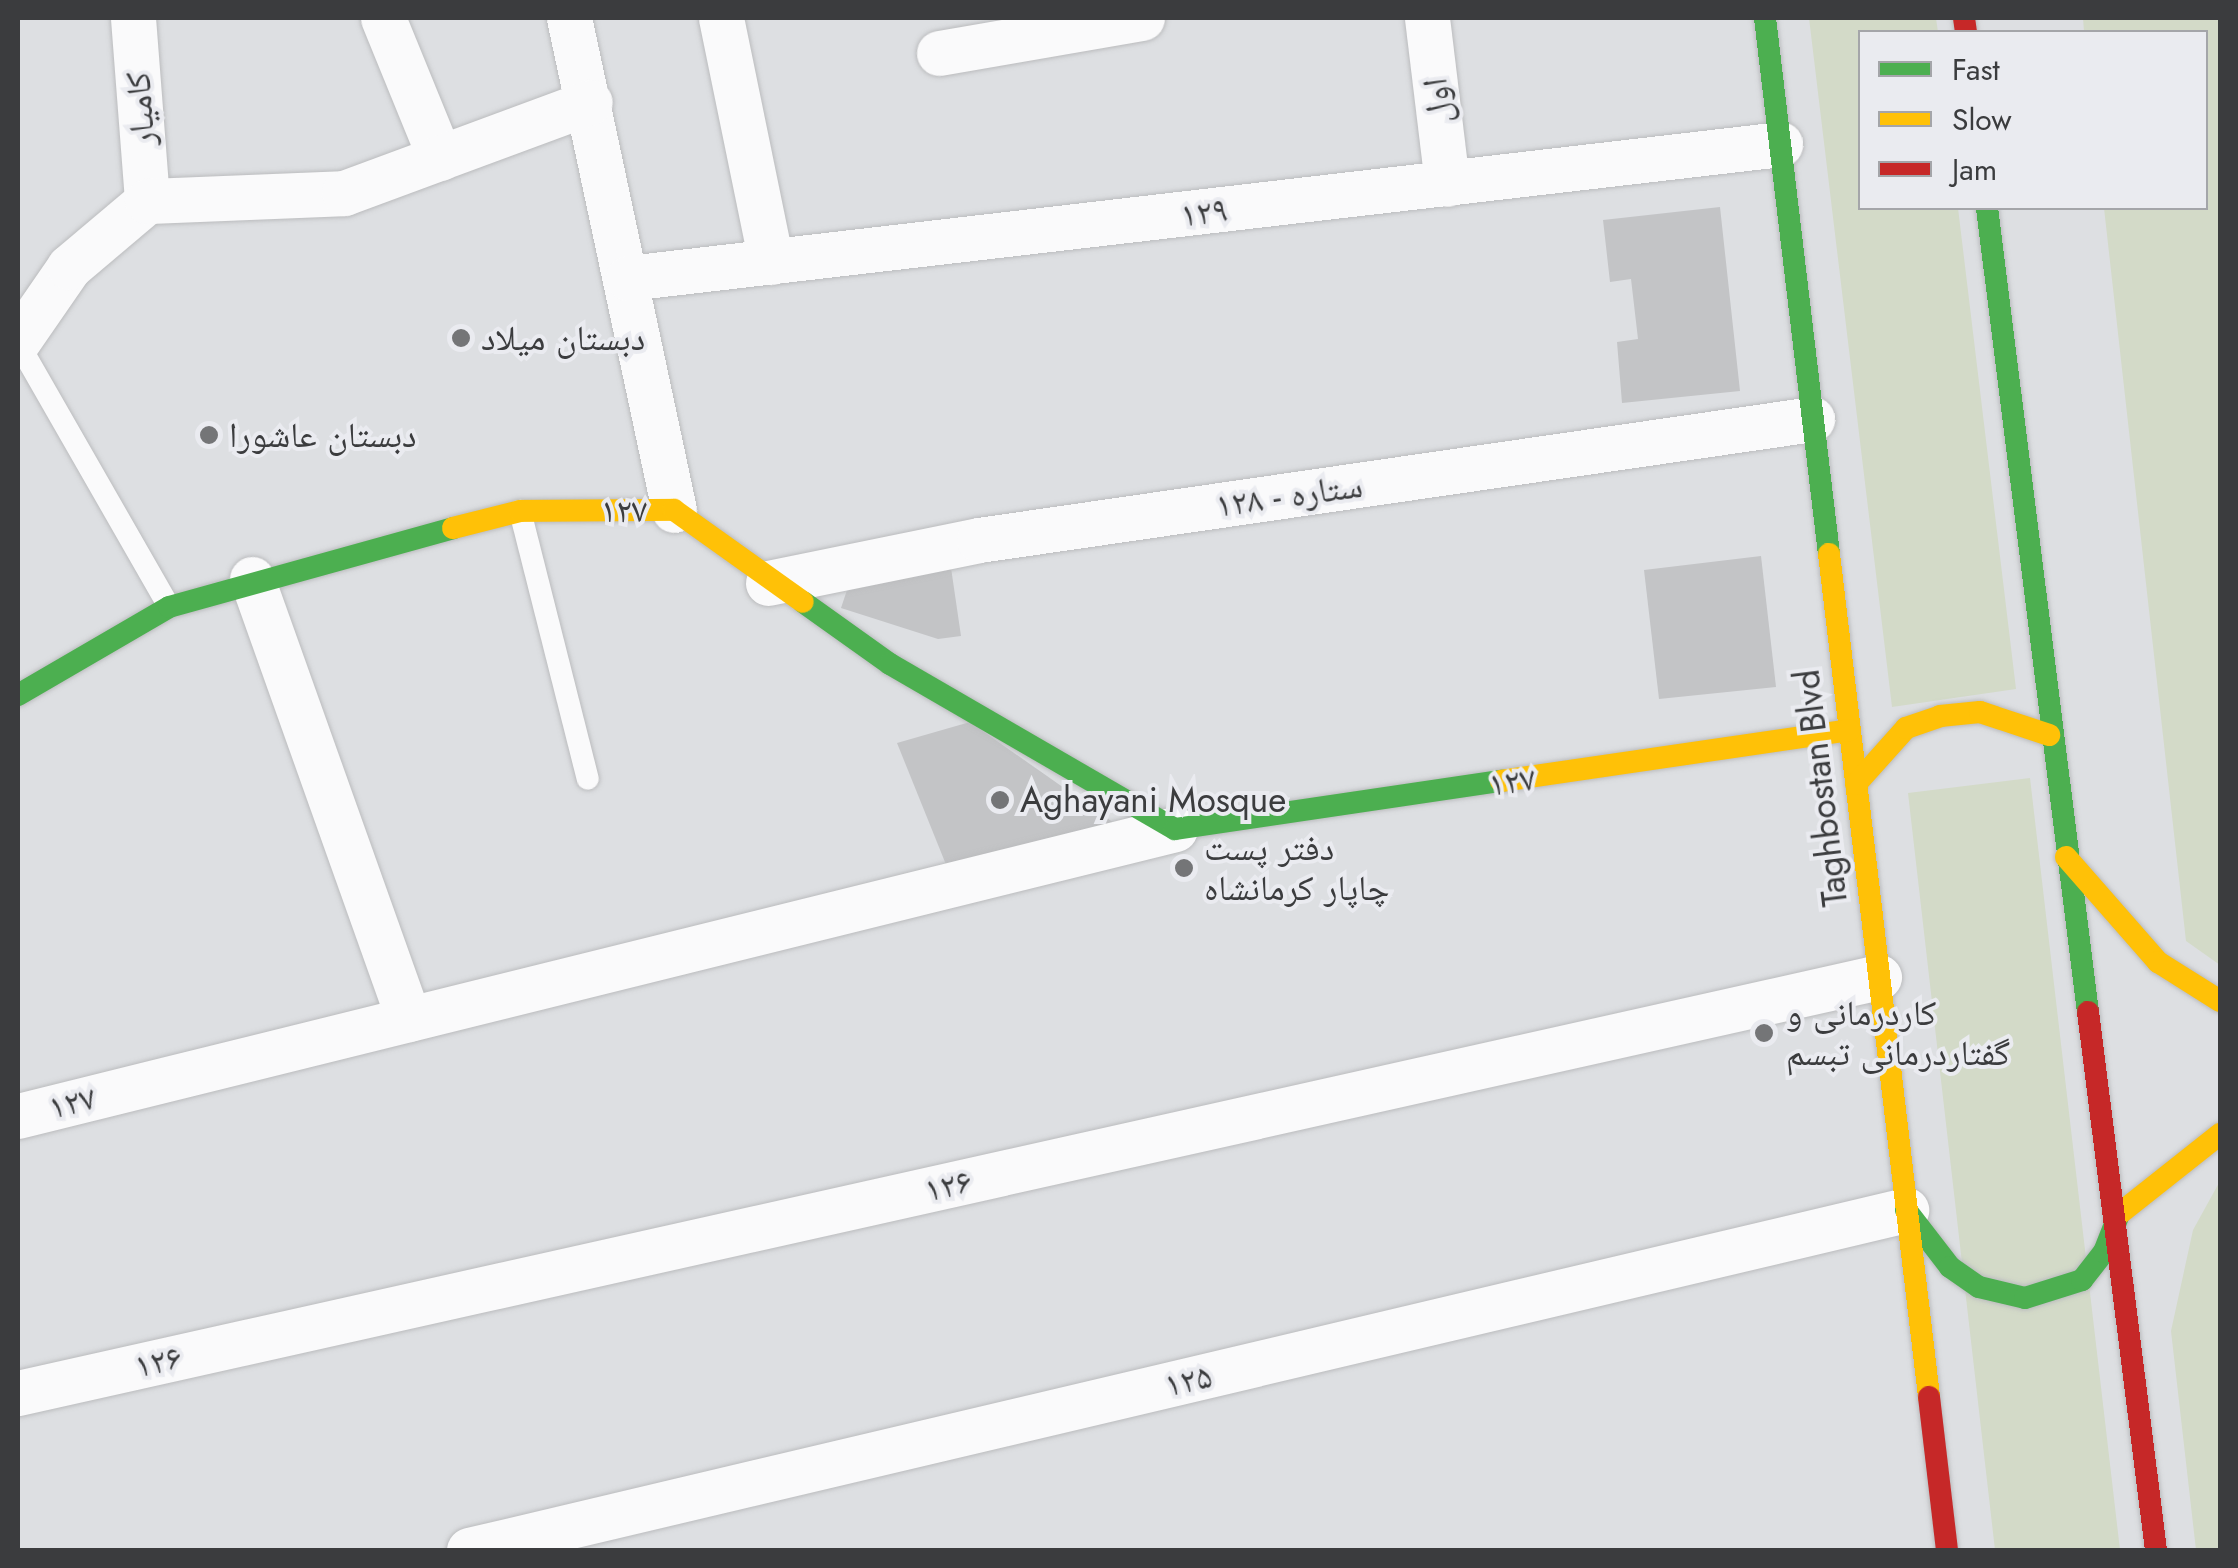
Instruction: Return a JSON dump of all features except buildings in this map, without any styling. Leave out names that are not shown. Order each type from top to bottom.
[{"type":"main road","name":"Taghbostan Blvd","points":[[1765,18],[1947,1550]]},
{"type":"main road","points":[[1987,210],[2049,735],[2118,1214],[2156,1550]]},
{"type":"main road","name":"۱۲۷","points":[[18,696],[169,607],[252,579],[520,510],[674,510],[768,584],[890,664],[1175,829],[1849,730]]},
{"type":"main road","points":[[1856,784],[1906,728],[1940,716],[1980,712],[2049,735]]},
{"type":"main road","points":[[2066,857],[2158,962],[2220,1000]]},
{"type":"main road","points":[[1906,1210],[1950,1267],[1979,1287],[2025,1298],[2053,1294],[2082,1280],[2104,1252],[2118,1214],[2220,1134]]},
{"type":"street","name":"کامیار","points":[[133,18],[147,201]]},
{"type":"street","points":[[383,18],[440,158]]},
{"type":"street","points":[[570,18],[674,510]]},
{"type":"street","points":[[721,18],[771,262]]},
{"type":"street","points":[[939,53],[1142,18]]},
{"type":"street","name":"اول","points":[[1427,18],[1447,184]]},
{"type":"street","points":[[18,342],[69,266],[147,201],[344,193],[590,102]]},
{"type":"street","name":"۱۲۹","points":[[628,278],[1780,144]]},
{"type":"street","name":"۱۲۸ - ستاره","points":[[768,584],[979,540],[1812,419]]},
{"type":"street","points":[[252,579],[408,1019]]},
{"type":"street","name":"۱۲۷","points":[[18,1116],[1175,829]]},
{"type":"street","name":"۱۲۶","points":[[18,1393],[1879,978]]},
{"type":"street","name":"۱۲۵","points":[[469,1550],[1906,1210]]},
{"type":"lane","points":[[18,342],[169,607]]},
{"type":"lane","points":[[520,510],[588,779]]},
{"type":"green space","points":[[1809,18],[1936,18],[1938,30],[1858,30],[1858,210],[1958,210],[2016,689],[1892,707]]},
{"type":"green space","points":[[2083,18],[2220,18],[2220,965],[2186,941],[2104,210],[2208,210],[2208,30],[2084,30]]},
{"type":"green space","points":[[2030,778],[2120,1550],[1995,1550],[1908,793]]},
{"type":"green space","points":[[2220,1181],[2220,1550],[2196,1550],[2171,1331],[2193,1230]]},
{"type":"traffic: fast","points":[[1765,18],[1829,554]]},
{"type":"traffic: fast","points":[[1987,210],[2088,1012]]},
{"type":"traffic: fast","points":[[18,695],[169,607],[453,528]]},
{"type":"traffic: fast","points":[[803,602],[890,664],[1175,829],[1501,781]]},
{"type":"traffic: fast","points":[[1906,1210],[1950,1267],[1979,1287],[2025,1298],[2082,1280],[2104,1252],[2119,1214]]},
{"type":"traffic: slow","points":[[453,528],[520,511],[674,510],[803,602]]},
{"type":"traffic: slow","points":[[1829,554],[1929,1397]]},
{"type":"traffic: slow","points":[[1856,784],[1906,728],[1940,716],[1980,712],[2049,735]]},
{"type":"traffic: slow","points":[[1501,781],[1849,730]]},
{"type":"traffic: slow","points":[[2066,857],[2158,962],[2220,1001]]},
{"type":"traffic: slow","points":[[2119,1214],[2220,1134]]},
{"type":"traffic: jam","points":[[1964,18],[1966,30]]},
{"type":"traffic: jam","points":[[2088,1012],[2156,1550]]},
{"type":"traffic: jam","points":[[1929,1397],[1947,1550]]},
{"type":"place","name":"دبستان میلاد","points":[[461,338]]},
{"type":"place","name":"دبستان عاشورا","points":[[209,435]]},
{"type":"place","name":"Aghayani Mosque","points":[[1000,800]]},
{"type":"place","name":"دفتر پست چاپار کرمانشاه","points":[[1184,868]]},
{"type":"place","name":"کاردرمانی و گفتاردرمانی تبسم","points":[[1764,1033]]}]
